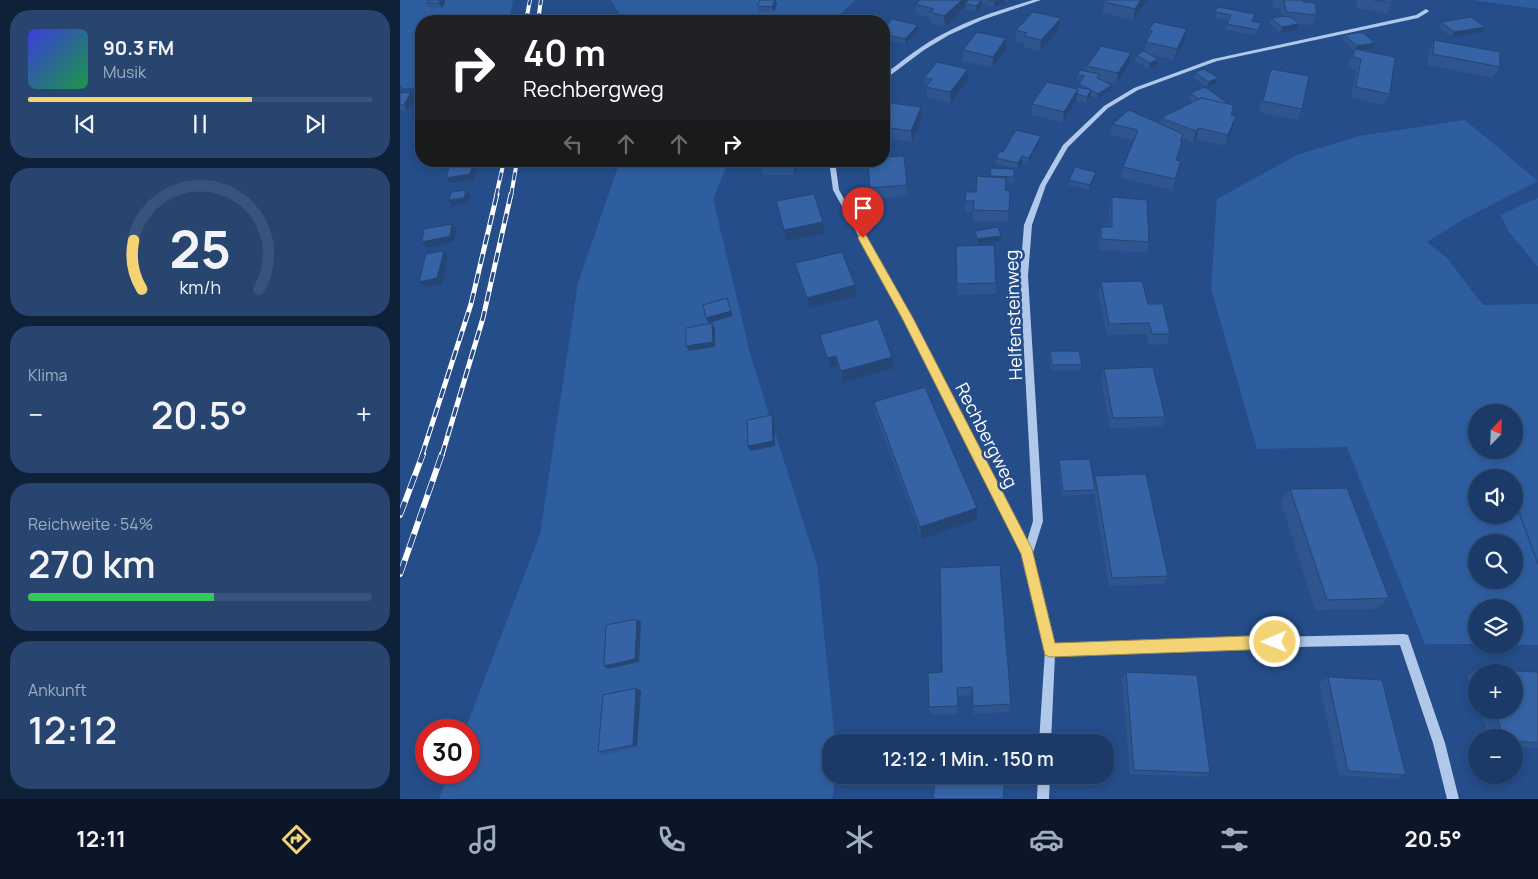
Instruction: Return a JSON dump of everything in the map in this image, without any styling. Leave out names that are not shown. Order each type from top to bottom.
[{"type":"street","points":[[890,73],[920,50],[948,34],[980,19],[1038,0]]},
{"type":"street","name":"Helfensteinweg","points":[[1028,553],[1038,521],[1024,276],[1025,241],[1028,225],[1043,185],[1065,146],[1106,107],[1136,89],[1215,60],[1418,16],[1426,11]]},
{"type":"street","name":"Rechbergweg","points":[[833,167],[836,190],[908,318],[1028,553],[1050,650],[1046,734]]},
{"type":"street","points":[[1050,650],[1183,644],[1404,639],[1439,743],[1453,799]]},
{"type":"street","points":[[1043,799],[1044,784]]},
{"type":"shaded area","points":[[400,0],[513,0],[510,15],[415,15],[415,88],[403,88],[400,84]]},
{"type":"shaded area","points":[[611,0],[855,0],[839,15],[620,15]]},
{"type":"shaded area","points":[[1472,0],[1538,0],[1538,9]]},
{"type":"shaded area","points":[[1465,120],[1538,181],[1464,219],[1427,242],[1447,258],[1483,305],[1538,304],[1538,561],[1523,520],[1523,469],[1468,469],[1468,524],[1522,524],[1538,566],[1538,645],[1523,645],[1523,599],[1468,599],[1468,644],[1425,644],[1347,447],[1257,449],[1211,288],[1217,199],[1297,155],[1359,136]]},
{"type":"shaded area","points":[[618,167],[726,167],[713,199],[751,357],[817,565],[834,734],[822,734],[822,784],[834,784],[832,799],[439,799],[445,784],[480,784],[480,719],[469,719],[540,534],[578,283]]},
{"type":"shaded area","points":[[1538,198],[1538,267],[1509,232],[1500,215]]},
{"type":"building","points":[[429,0],[440,0],[439,3],[427,3]]},
{"type":"building","points":[[760,0],[775,0],[772,7],[757,6]]},
{"type":"building","points":[[920,0],[962,0],[944,16],[930,12],[934,9],[916,4]]},
{"type":"building","points":[[967,0],[982,0],[976,6],[965,4]]},
{"type":"building","points":[[1106,0],[1141,0],[1135,9],[1104,2]]},
{"type":"building","points":[[1284,0],[1303,0],[1303,2],[1315,3],[1317,15],[1286,12]]},
{"type":"building","points":[[1374,0],[1392,0],[1392,3]]},
{"type":"building","points":[[1218,7],[1255,14],[1252,21],[1261,23],[1258,30],[1227,24],[1231,15],[1215,12]]},
{"type":"building","points":[[1033,12],[1061,18],[1041,40],[1025,36],[1027,33],[1016,30]]},
{"type":"building","points":[[1291,17],[1299,24],[1282,27],[1271,18]]},
{"type":"building","points":[[1471,17],[1485,27],[1454,32],[1441,22]]},
{"type":"building","points":[[892,19],[918,25],[905,39],[890,35],[890,21]]},
{"type":"building","points":[[1154,22],[1187,29],[1177,49],[1146,42],[1152,31],[1149,30]]},
{"type":"building","points":[[977,32],[1006,38],[993,57],[963,50]]},
{"type":"building","points":[[1362,32],[1375,43],[1357,46],[1344,35]]},
{"type":"building","points":[[1434,40],[1500,52],[1500,67],[1433,54]]},
{"type":"building","points":[[1101,46],[1131,53],[1118,73],[1087,66]]},
{"type":"building","points":[[1355,49],[1395,57],[1390,94],[1356,87],[1361,59],[1353,57]]},
{"type":"building","points":[[1144,51],[1158,59],[1150,63],[1136,55]]},
{"type":"building","points":[[937,62],[968,69],[950,92],[926,87],[932,79],[924,78]]},
{"type":"building","points":[[1204,69],[1218,78],[1208,82],[1195,72]]},
{"type":"building","points":[[1271,69],[1309,76],[1302,109],[1263,101]]},
{"type":"building","points":[[1080,70],[1099,74],[1097,78],[1112,85],[1098,94],[1079,84],[1084,76],[1077,74]]},
{"type":"building","points":[[1047,82],[1078,89],[1064,112],[1032,104]]},
{"type":"building","points":[[1071,86],[1091,90],[1087,97],[1077,94],[1078,89]]},
{"type":"building","points":[[1205,87],[1230,105],[1201,98],[1198,99],[1190,93]]},
{"type":"building","points":[[411,92],[404,105],[400,105],[400,93]]},
{"type":"building","points":[[1201,98],[1234,105],[1231,115],[1236,116],[1228,135],[1199,128],[1196,131],[1161,118]]},
{"type":"building","points":[[890,103],[921,107],[911,131],[890,128]]},
{"type":"building","points":[[1129,110],[1183,134],[1176,160],[1181,161],[1175,179],[1123,167],[1138,130],[1112,124]]},
{"type":"building","points":[[1016,130],[1041,136],[1029,158],[1022,156],[1018,163],[996,158],[1000,151],[1003,152]]},
{"type":"building","points":[[904,156],[907,185],[870,188],[868,167],[890,167],[890,157]]},
{"type":"building","points":[[449,167],[472,167],[470,174],[446,178]]},
{"type":"building","points":[[1075,167],[1096,172],[1090,185],[1069,180]]},
{"type":"building","points":[[991,168],[1014,169],[1014,177],[990,176]]},
{"type":"building","points":[[977,176],[1006,178],[1005,190],[1010,191],[1009,211],[973,210],[974,201],[965,201],[966,192],[976,192]]},
{"type":"building","points":[[466,190],[464,198],[449,200],[451,192]]},
{"type":"building","points":[[814,194],[823,222],[784,230],[776,201]]},
{"type":"building","points":[[1112,197],[1147,200],[1149,242],[1101,239],[1101,227],[1112,227]]},
{"type":"building","points":[[452,224],[450,236],[422,242],[424,229]]},
{"type":"building","points":[[998,227],[1001,236],[977,239],[975,231]]},
{"type":"building","points":[[994,245],[996,283],[957,284],[956,246]]},
{"type":"building","points":[[444,251],[437,278],[419,282],[426,254]]},
{"type":"building","points":[[842,252],[855,285],[807,298],[795,263]]},
{"type":"building","points":[[1142,281],[1148,304],[1163,304],[1170,334],[1152,334],[1149,323],[1109,324],[1101,282]]},
{"type":"building","points":[[727,298],[731,311],[706,318],[703,305]]},
{"type":"building","points":[[878,319],[892,357],[841,371],[836,356],[827,358],[820,335]]},
{"type":"building","points":[[712,323],[713,342],[686,346],[686,328]]},
{"type":"building","points":[[1050,351],[1079,351],[1082,365],[1052,365]]},
{"type":"building","points":[[1153,367],[1165,417],[1113,418],[1104,369]]},
{"type":"building","points":[[925,387],[977,508],[920,527],[874,402]]},
{"type":"building","points":[[772,415],[773,441],[748,446],[747,420]]},
{"type":"building","points":[[1090,459],[1095,490],[1063,491],[1059,460]]},
{"type":"building","points":[[1146,474],[1168,576],[1112,578],[1095,476]]},
{"type":"building","points":[[1347,488],[1389,598],[1327,600],[1290,489]]},
{"type":"building","points":[[1000,565],[1011,704],[973,706],[972,687],[957,688],[958,706],[929,707],[928,673],[942,672],[940,568]]},
{"type":"building","points":[[637,619],[635,659],[604,666],[606,625]]},
{"type":"building","points":[[1523,671],[1537,672],[1538,743],[1523,742],[1523,729],[1501,729],[1497,719],[1523,719]]},
{"type":"building","points":[[1126,672],[1197,675],[1210,773],[1134,770]]},
{"type":"building","points":[[1328,677],[1382,680],[1406,775],[1348,771]]},
{"type":"building","points":[[636,688],[633,745],[598,752],[603,695]]},
{"type":"building","points":[[935,784],[1004,784],[1003,799],[933,799]]},
{"type":"railway","points":[[527,15],[530,0]]},
{"type":"railway","points":[[539,15],[541,0]]},
{"type":"railway","points":[[496,196],[503,167]]},
{"type":"railway","points":[[511,196],[516,167]]},
{"type":"railway","points":[[422,455],[471,304],[497,194]]},
{"type":"railway","points":[[442,455],[483,318],[511,194]]},
{"type":"railway","points":[[400,515],[423,454]]},
{"type":"railway","points":[[400,574],[442,454]]},
{"type":"route","points":[[863,238],[908,318],[1028,553],[1050,650],[1275,642]]}]
